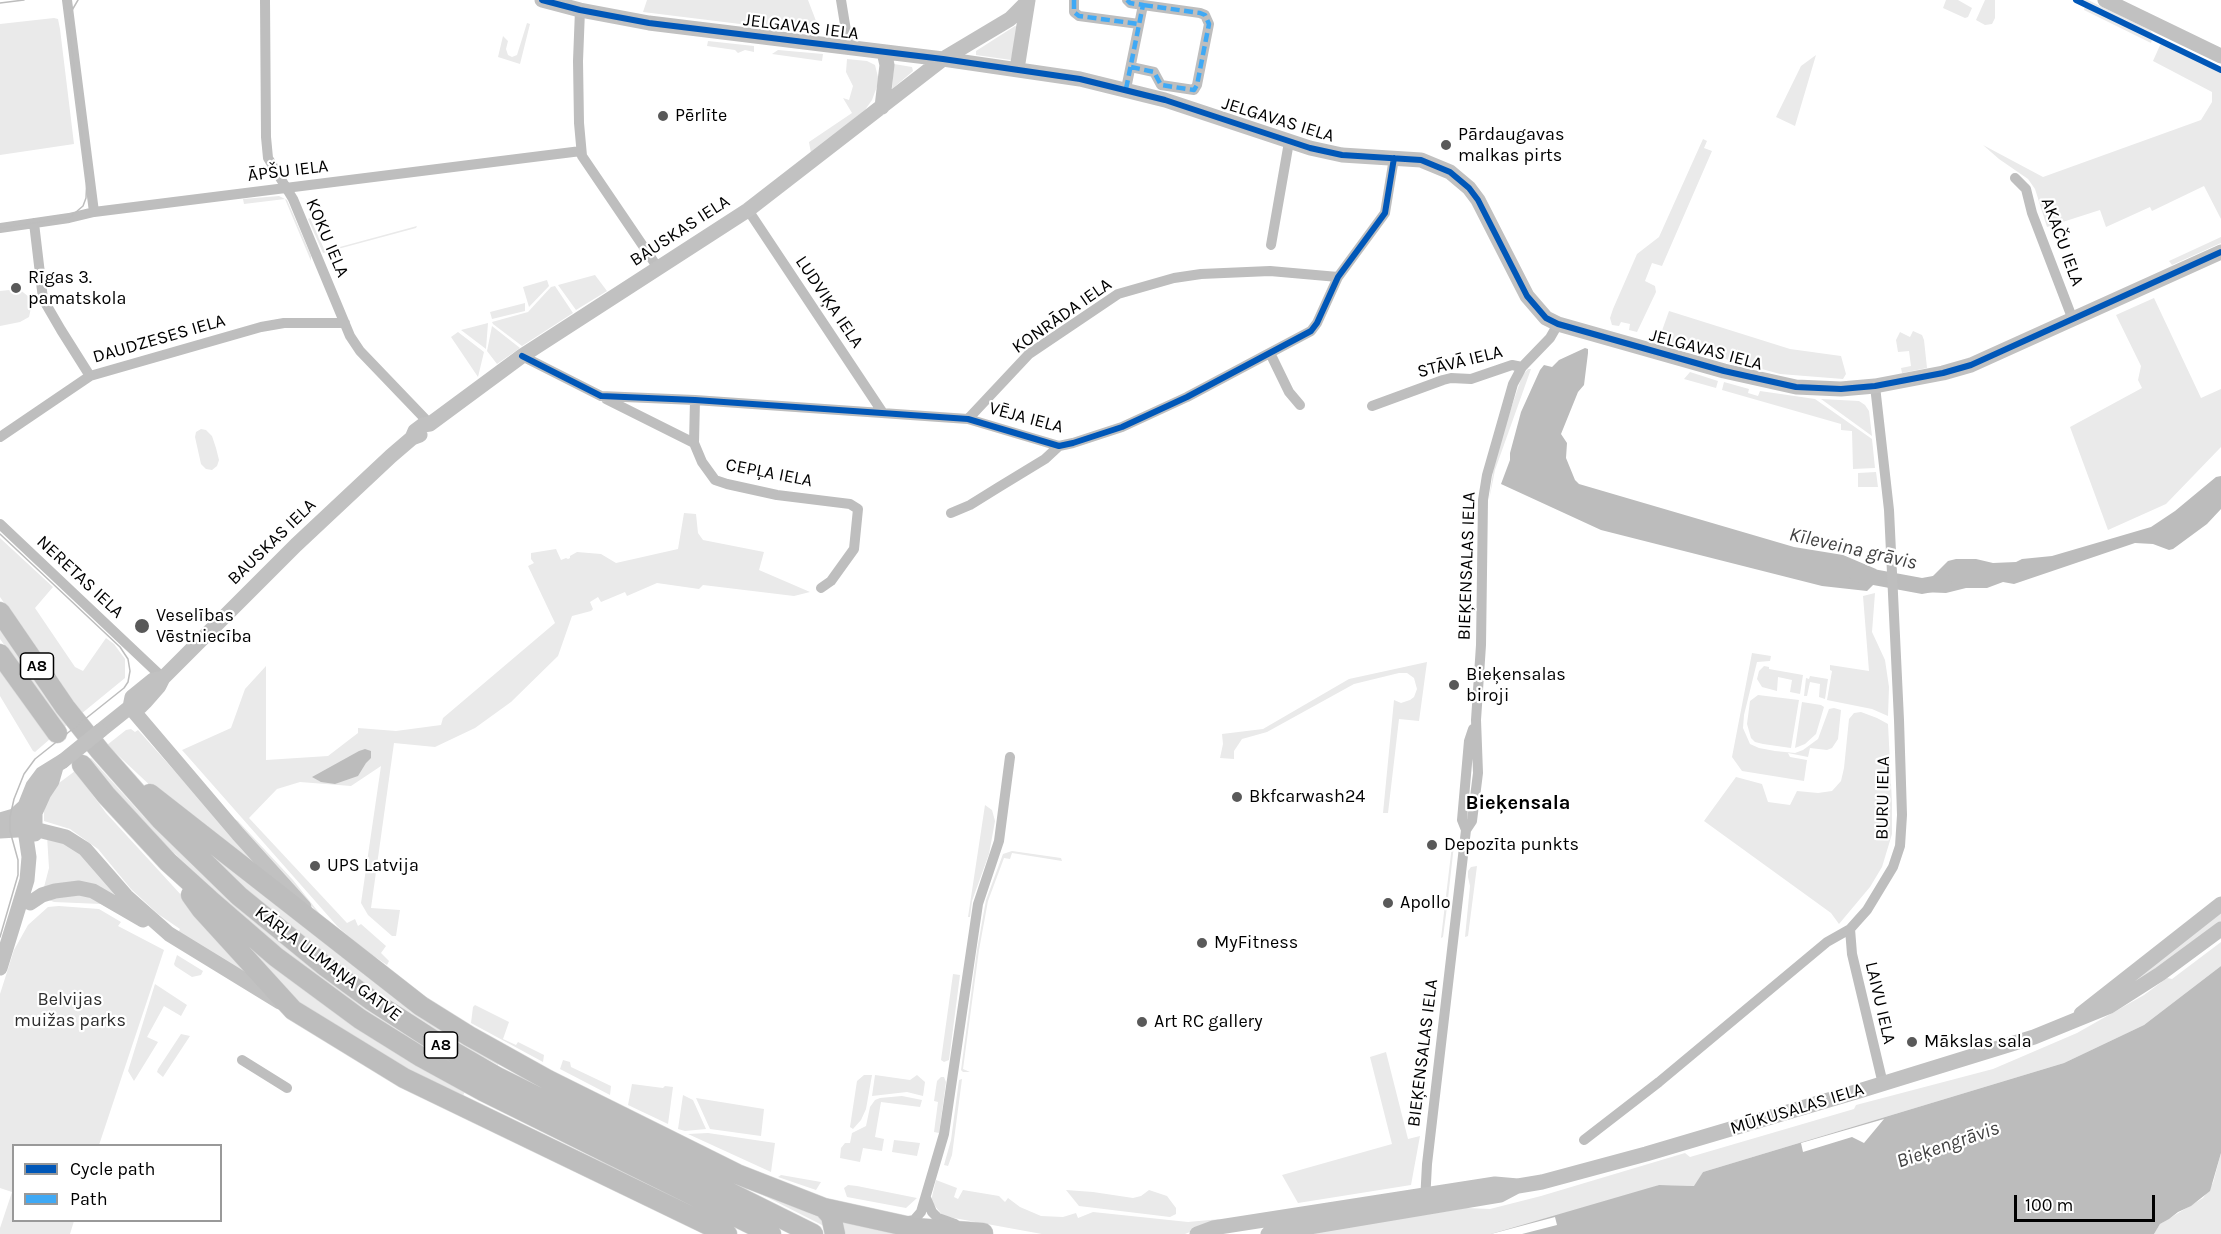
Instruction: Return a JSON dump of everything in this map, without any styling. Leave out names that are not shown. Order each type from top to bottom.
[{"type":"highway","name":"KĀRĻA ULMAŅA GATVE","points":[[0,612],[65,707],[160,819],[239,896],[283,933],[371,1000],[433,1040],[497,1077],[813,1234]]},
{"type":"highway","name":"A8","points":[[0,654],[57,733]]},
{"type":"highway","name":"KĀRĻA ULMAŅA GATVE","points":[[67,764],[106,795],[168,862],[276,957],[360,1019],[421,1057],[493,1096],[771,1234]]},
{"type":"highway","points":[[123,777],[150,794],[421,1006],[518,1064],[721,1166],[824,1208],[915,1228],[985,1234]]},
{"type":"highway","points":[[168,862],[201,909],[293,1010],[404,1078],[727,1234]]},
{"type":"highway","points":[[824,1208],[831,1216],[835,1234]]},
{"type":"highway","points":[[952,1234],[985,1234]]},
{"type":"street","points":[[67,0],[94,212]]},
{"type":"street","name":"KOKU IELA","points":[[265,0],[268,158],[293,199],[350,336],[360,351],[430,424]]},
{"type":"street","name":"JELGAVAS IELA","points":[[542,0],[648,23],[944,59],[1080,79],[1165,100],[1289,142],[1342,155],[1421,160],[1437,165],[1469,188],[1478,200],[1527,296],[1546,318],[1558,324],[1772,383],[1796,387],[1841,389],[1875,386],[1971,365],[2221,252]]},
{"type":"street","points":[[841,0],[849,48]]},
{"type":"street","points":[[1017,69],[1028,0]]},
{"type":"street","name":"BAUSKAS IELA","points":[[27,821],[35,813],[67,764],[100,731],[130,708],[140,707],[159,686],[163,678],[315,526],[412,438],[428,430],[430,424],[522,357],[748,210],[944,59],[1010,19],[1028,0]]},
{"type":"street","points":[[1074,0],[1074,12],[1079,16],[1139,24]]},
{"type":"street","points":[[1127,0],[1130,3],[1200,13],[1209,24],[1197,85],[1194,90],[1161,85],[1155,72],[1131,67]]},
{"type":"street","points":[[2105,0],[2221,56]]},
{"type":"street","points":[[1126,89],[1143,5]]},
{"type":"street","points":[[580,10],[578,61],[581,151],[597,180],[657,268]]},
{"type":"street","points":[[882,107],[887,65],[884,52]]},
{"type":"street","points":[[1271,245],[1289,142]]},
{"type":"street","name":"ĀPŠU IELA","points":[[0,228],[94,212],[581,151]]},
{"type":"street","name":"VĒJA IELA","points":[[522,357],[601,396],[695,400],[968,419],[1059,446],[1122,427],[1187,398],[1315,327],[1338,277],[1385,213],[1394,158]]},
{"type":"street","name":"AKAČU IELA","points":[[2016,178],[2026,189],[2032,213],[2073,320]]},
{"type":"street","name":"LUDVIĶA IELA","points":[[748,210],[883,413]]},
{"type":"street","points":[[34,223],[43,299],[90,376]]},
{"type":"street","name":"KONRĀDA IELA","points":[[968,419],[1029,354],[1118,294],[1173,278],[1201,274],[1270,271],[1338,277]]},
{"type":"street","name":"DAUDZESES IELA","points":[[0,437],[90,376],[261,327],[284,323],[345,323]]},
{"type":"street","name":"BIEĶENSALAS IELA","points":[[1425,1201],[1426,1164],[1466,831],[1472,820],[1478,773],[1476,720],[1481,645],[1483,500],[1487,475],[1514,384],[1522,367],[1550,338],[1558,324]]},
{"type":"street","points":[[1270,353],[1289,392],[1300,405]]},
{"type":"street","name":"STĀVĀ IELA","points":[[1372,406],[1443,380],[1471,379],[1512,365],[1522,367]]},
{"type":"street","name":"BURU IELA","points":[[1584,1140],[1659,1082],[1827,942],[1850,929],[1867,910],[1888,877],[1897,855],[1901,837],[1902,803],[1893,563],[1885,461],[1875,386]]},
{"type":"street","points":[[601,396],[694,443]]},
{"type":"street","name":"CEPĻA IELA","points":[[695,400],[694,443],[702,462],[715,480],[777,495],[850,504],[858,509],[854,549],[831,580],[820,588]]},
{"type":"street","points":[[951,513],[970,505],[1044,459],[1059,446]]},
{"type":"street","name":"NERETAS IELA","points":[[0,524],[163,678]]},
{"type":"street","points":[[130,708],[302,905],[345,947]]},
{"type":"street","points":[[898,1223],[918,1217],[926,1198],[944,1134],[978,904],[999,841],[1010,757]]},
{"type":"street","name":"BAUSKAS IELA","points":[[0,968],[15,924],[29,868],[27,821],[33,786],[42,774],[67,764]]},
{"type":"street","points":[[0,820],[14,816],[66,837],[85,849],[126,896],[169,934]]},
{"type":"street","points":[[0,831],[27,821]]},
{"type":"street","name":"BAUSKAS IELA","points":[[15,924],[30,903],[37,871],[27,821]]},
{"type":"street","points":[[30,903],[42,895],[66,889],[93,891],[169,934],[293,1010]]},
{"type":"street","name":"MŪKUSALAS IELA","points":[[2072,1021],[2221,904]]},
{"type":"street","name":"LAIVU IELA","points":[[1850,929],[1852,954],[1882,1083]]},
{"type":"street","name":"MŪKUSALAS IELA","points":[[1268,1234],[1495,1184],[1518,1186],[1591,1170],[2034,1037],[2110,1006],[2221,929]]},
{"type":"street","points":[[242,1060],[286,1088]]},
{"type":"street","points":[[926,1198],[932,1212],[938,1218],[985,1234]]},
{"type":"street","name":"MŪKUSALAS IELA","points":[[1197,1234],[1213,1228],[1425,1201]]},
{"type":"green space","points":[[647,0],[808,0],[821,34],[643,12]]},
{"type":"green space","points":[[1946,0],[1958,0],[1972,8],[1968,17],[1965,18],[1943,8]]},
{"type":"green space","points":[[1985,0],[1995,0],[1995,18],[1992,24],[1985,25],[1976,20]]},
{"type":"green space","points":[[2080,0],[2088,0],[2150,30],[2154,35]]},
{"type":"green space","points":[[2085,6],[2152,40],[2151,43],[2084,10]]},
{"type":"green space","points":[[58,19],[60,29],[74,144],[0,155],[0,24]]},
{"type":"green space","points":[[527,23],[530,24],[520,64],[498,57],[503,36],[508,41],[506,49],[508,55],[512,57],[517,55]]},
{"type":"green space","points":[[1015,26],[1018,27],[1011,60],[976,55],[976,51]]},
{"type":"green space","points":[[708,41],[754,46],[754,52],[745,50],[738,53],[735,50],[707,46]]},
{"type":"green space","points":[[2161,43],[2221,72],[2221,219],[2204,186],[2152,211],[2150,207],[2106,227],[2100,210],[2047,227],[2035,189],[2028,179],[1983,145],[2043,177],[2201,120],[2212,102],[2212,92],[2153,61]]},
{"type":"green space","points":[[778,50],[823,54],[822,61],[772,54]]},
{"type":"green space","points":[[1816,55],[1795,126],[1776,117],[1801,66]]},
{"type":"green space","points":[[847,59],[867,61],[875,65],[879,81],[872,100],[865,110],[811,153],[809,142],[852,113],[843,98],[849,100],[853,86],[846,72]]},
{"type":"green space","points":[[894,64],[912,67],[913,71],[892,89]]},
{"type":"green space","points":[[1703,139],[1707,141],[1704,148],[1712,151],[1662,266],[1652,263],[1645,281],[1655,286],[1656,292],[1637,332],[1629,330],[1630,324],[1621,322],[1619,326],[1612,325],[1610,318],[1613,309],[1637,254],[1659,237]]},
{"type":"green space","points":[[279,196],[285,199],[244,204],[243,199]]},
{"type":"green space","points":[[285,199],[311,256],[311,261]]},
{"type":"green space","points":[[310,218],[325,251],[417,226],[323,253],[308,219]]},
{"type":"green space","points":[[2221,237],[2221,243],[2172,265],[2169,261]]},
{"type":"green space","points":[[595,275],[607,291],[576,310],[558,285]]},
{"type":"green space","points":[[547,280],[549,286],[529,307],[523,287]]},
{"type":"green space","points":[[555,286],[573,313],[522,346],[493,324],[492,322],[528,312],[551,287]]},
{"type":"green space","points":[[19,289],[29,297],[31,308],[29,317],[20,322],[0,326],[0,291]]},
{"type":"green space","points":[[2154,298],[2201,398],[2221,389],[2221,447],[2166,504],[2108,530],[2070,427],[2142,388],[2138,380],[2141,366],[2116,315]]},
{"type":"green space","points":[[525,303],[525,311],[492,319],[490,312]]},
{"type":"green space","points":[[1669,311],[1790,349],[1841,356],[1846,374],[1843,379],[1780,374],[1667,343],[1659,339]]},
{"type":"green space","points":[[488,323],[486,349],[461,330]]},
{"type":"green space","points":[[492,326],[520,348],[497,364],[487,351]]},
{"type":"green space","points":[[1913,331],[1922,335],[1924,340],[1927,368],[1902,373],[1901,368],[1911,366],[1909,351],[1898,352],[1896,340],[1900,332],[1910,337]]},
{"type":"green space","points":[[458,332],[484,352],[478,377],[451,337]]},
{"type":"green space","points":[[1528,369],[1531,369],[1495,470],[1489,500],[1495,458],[1522,376]]},
{"type":"green space","points":[[1690,372],[1718,381],[1716,388],[1684,379]]},
{"type":"green space","points":[[1724,382],[1749,389],[1748,393],[1758,396],[1760,391],[1815,399],[1872,439],[1875,468],[1853,469],[1852,431],[1841,430],[1841,424],[1722,390]]},
{"type":"green space","points":[[1821,399],[1859,401],[1865,405],[1869,411],[1872,436]]},
{"type":"green space","points":[[201,429],[206,430],[212,436],[216,448],[219,460],[217,466],[212,470],[206,469],[201,464],[195,437],[196,432]]},
{"type":"green space","points":[[1876,472],[1878,487],[1858,487],[1858,473]]},
{"type":"green space","points":[[684,513],[696,514],[698,533],[703,540],[764,552],[759,570],[810,592],[794,596],[703,585],[699,589],[657,583],[627,596],[625,592],[601,602],[598,597],[590,602],[593,609],[591,611],[572,616],[558,656],[511,702],[475,728],[435,747],[394,743],[371,908],[400,910],[396,936],[392,936],[368,915],[361,903],[381,766],[351,786],[300,782],[277,789],[249,818],[347,923],[355,919],[358,926],[361,924],[386,946],[381,953],[389,961],[387,965],[362,948],[338,927],[182,750],[231,728],[245,689],[266,666],[266,760],[328,756],[358,733],[358,728],[396,731],[441,725],[443,718],[555,623],[528,566],[534,563],[531,553],[556,549],[561,560],[570,558],[577,552],[601,554],[616,563],[678,549]]},
{"type":"green space","points":[[0,538],[53,587],[35,608],[75,667],[83,671],[106,638],[114,644],[125,659],[125,678],[81,714],[0,597]]},
{"type":"green space","points":[[1875,593],[1872,632],[1885,660],[1889,687],[1888,716],[1872,709],[1827,700],[1832,671],[1830,665],[1869,671],[1863,596]]},
{"type":"green space","points":[[0,627],[68,724],[63,728],[0,639]]},
{"type":"green space","points":[[1752,653],[1771,656],[1770,661],[1757,662],[1744,715],[1743,728],[1750,744],[1759,748],[1795,753],[1818,739],[1829,709],[1841,710],[1838,739],[1832,748],[1827,750],[1810,748],[1808,757],[1788,753],[1790,757],[1807,760],[1804,781],[1742,771],[1732,757]]},
{"type":"green space","points":[[1427,662],[1419,721],[1399,719],[1388,813],[1383,813],[1394,700],[1401,703],[1410,700],[1417,689],[1414,678],[1407,673],[1354,684],[1267,732],[1242,739],[1234,751],[1234,759],[1220,758],[1223,744],[1222,734],[1263,729],[1349,679]]},
{"type":"green space","points":[[1764,666],[1803,675],[1800,694],[1790,692],[1792,680],[1778,677],[1777,691],[1762,687],[1757,679],[1759,671]]},
{"type":"green space","points":[[0,669],[50,739],[35,752],[0,696]]},
{"type":"green space","points":[[1810,676],[1828,679],[1825,699],[1819,697],[1820,684],[1810,682],[1807,696],[1804,696],[1806,678],[1809,679]]},
{"type":"green space","points":[[1758,695],[1799,700],[1791,748],[1755,742],[1751,738],[1747,724],[1750,701]]},
{"type":"green space","points":[[1802,702],[1824,707],[1816,734],[1805,744],[1795,748]]},
{"type":"green space","points":[[1861,712],[1888,724],[1892,834],[1882,867],[1870,887],[1839,924],[1831,913],[1704,821],[1736,777],[1762,784],[1768,802],[1790,805],[1797,791],[1818,793],[1832,791],[1841,781],[1849,719],[1854,713]]},
{"type":"green space","points":[[131,729],[135,732],[138,730],[272,880],[155,790],[107,745],[126,730]]},
{"type":"green space","points":[[91,758],[143,816],[272,936],[330,980],[506,1092],[435,1056],[362,1009],[285,953],[212,890],[159,838],[88,760]]},
{"type":"green space","points":[[75,771],[106,813],[259,980],[178,933],[180,929],[158,914],[131,889],[98,849],[70,829],[44,821],[44,811],[49,796],[59,783]]},
{"type":"green space","points":[[985,805],[992,810],[995,821],[989,854],[972,901],[970,917],[968,917]]},
{"type":"green space","points":[[172,815],[500,1061],[498,1065],[455,1043],[381,998],[270,913],[206,854]]},
{"type":"green space","points":[[233,818],[293,880],[324,919],[291,885]]},
{"type":"green space","points":[[47,836],[71,845],[120,896],[117,898],[43,891],[49,868]]},
{"type":"green space","points":[[1453,837],[1447,907],[1441,938]]},
{"type":"green space","points":[[1012,851],[1061,858],[1062,861],[1012,853],[1010,859],[1004,858],[988,901],[963,1069],[970,1072],[963,1072],[961,1070],[977,950],[986,900],[1003,854]]},
{"type":"green space","points":[[1477,866],[1468,936],[1465,937],[1470,886],[1468,871],[1471,867]]},
{"type":"green space","points":[[88,893],[112,907],[115,912],[101,904],[54,902],[46,899]]},
{"type":"green space","name":"Belvijas muižas parks","points":[[48,907],[99,909],[121,922],[118,926],[164,950],[99,1144],[12,1144],[12,1192],[0,1188],[0,994],[14,950],[28,925]]},
{"type":"green space","points":[[207,910],[465,1091],[463,1096],[418,1078],[289,996]]},
{"type":"green space","points":[[2221,911],[2221,922],[2123,992],[2120,990]]},
{"type":"green space","points":[[2221,942],[2221,966],[2144,1025],[2064,1063],[1703,1172],[1695,1186],[1659,1185],[1522,1234],[1307,1234],[1466,1208],[1490,1209],[1685,1153],[1690,1157],[1854,1109],[1856,1105],[1993,1069],[2077,1033],[2144,995],[2167,978],[2172,979]]},
{"type":"green space","points":[[177,955],[203,971],[201,975],[192,977],[175,966]]},
{"type":"green space","points":[[953,974],[960,975],[949,1060],[944,1062],[941,1060]]},
{"type":"green space","points":[[155,984],[187,1005],[181,1016],[164,1006],[147,1037],[158,1042],[134,1081],[128,1071]]},
{"type":"green space","points":[[475,1005],[509,1022],[503,1039],[516,1045],[518,1042],[544,1055],[543,1062],[471,1023]]},
{"type":"green space","points":[[181,1034],[190,1036],[163,1077],[157,1072],[158,1069]]},
{"type":"green space","points":[[1386,1052],[1408,1139],[1420,1136],[1411,1185],[1298,1203],[1282,1175],[1392,1144],[1370,1057]]},
{"type":"green space","points":[[563,1060],[570,1062],[571,1067],[611,1086],[610,1095],[560,1069]]},
{"type":"green space","points":[[864,1075],[872,1075],[866,1109],[861,1120],[853,1129],[850,1127],[857,1081]]},
{"type":"green space","points":[[875,1075],[910,1080],[917,1075],[925,1082],[923,1096],[907,1092],[872,1096]]},
{"type":"green space","points":[[944,1077],[946,1082],[939,1133],[934,1132],[938,1102],[934,1101],[937,1081]]},
{"type":"green space","points":[[962,1079],[952,1155],[948,1166],[944,1165],[951,1140],[959,1080]]},
{"type":"green space","points":[[632,1084],[673,1087],[668,1124],[628,1105]]},
{"type":"green space","points":[[683,1095],[693,1100],[706,1129],[685,1131],[678,1129]]},
{"type":"green space","points":[[902,1096],[922,1100],[920,1107],[881,1102],[875,1137],[884,1139],[882,1151],[863,1148],[860,1162],[840,1158],[841,1148],[845,1143],[850,1143],[852,1133],[866,1126],[870,1107],[875,1100]]},
{"type":"green space","points":[[696,1098],[764,1109],[761,1136],[710,1129]]},
{"type":"green space","points":[[708,1133],[775,1143],[771,1172],[688,1134]]},
{"type":"green space","points":[[894,1140],[920,1143],[917,1156],[892,1152]]},
{"type":"green space","points":[[2221,1153],[2221,1234],[2154,1234],[2160,1224],[2203,1198],[2213,1183]]},
{"type":"green space","points":[[781,1175],[821,1182],[816,1190],[778,1177]]},
{"type":"green space","points":[[936,1180],[957,1188],[954,1197],[958,1199],[963,1190],[999,1196],[1005,1202],[1008,1198],[1020,1207],[1041,1216],[1063,1217],[1076,1213],[1078,1218],[1093,1212],[1188,1222],[1221,1219],[1185,1234],[1042,1234],[943,1216],[931,1201]]},
{"type":"green space","points":[[848,1185],[917,1198],[906,1208],[847,1197],[844,1188]]},
{"type":"green space","points":[[747,1187],[821,1218],[825,1227],[820,1224]]},
{"type":"green space","points":[[1066,1190],[1133,1198],[1149,1190],[1167,1196],[1176,1208],[1176,1214],[1170,1217],[1079,1206]]},
{"type":"green space","name":"Belvijas muižas parks","points":[[12,1192],[12,1222],[74,1222],[70,1234],[0,1234]]},
{"type":"green space","points":[[845,1219],[911,1234],[839,1234],[839,1225]]},
{"type":"water","points":[[1585,348],[1588,349],[1588,353],[1584,385],[1578,392],[1561,434],[1567,443],[1566,458],[1579,484],[1794,547],[1843,555],[1876,569],[1879,573],[1877,584],[1867,591],[1822,586],[1601,530],[1501,484],[1510,460],[1521,412],[1540,370],[1544,365],[1552,367],[1559,360]]},
{"type":"water","points":[[2221,476],[2221,509],[2207,524],[2173,549],[2169,550],[2153,544],[2135,543],[2014,584],[2003,582],[1987,588],[1966,588],[1946,593],[1921,592],[1923,581],[1931,578],[1948,561],[1976,559],[1993,563],[2016,562],[2022,559],[2052,556],[2151,527],[2175,511],[2216,477]]},
{"type":"water","points":[[365,749],[371,751],[371,758],[358,776],[335,784],[321,782],[312,777],[359,751]]},
{"type":"water","name":"Bieķengrāvis","points":[[2221,966],[2221,1153],[2210,1191],[2191,1206],[2160,1224],[2154,1234],[1491,1234],[1659,1185],[1694,1186],[1703,1172],[2064,1063],[2144,1025]]},
{"type":"pier","points":[[1884,1119],[1864,1143],[1852,1137],[1803,1152],[1801,1143]]},
{"type":"pier","points":[[1555,1217],[1557,1225],[1522,1234],[1491,1234]]},
{"type":"waterway","name":"Kīleveina grāvis","points":[[1857,574],[1922,586],[1944,582]]},
{"type":"tram line","points":[[0,3],[24,0]]},
{"type":"tram line","points":[[0,228],[69,218],[83,206],[86,198],[87,177],[69,24],[71,12],[78,0]]},
{"type":"tram line","points":[[0,534],[120,647],[128,659],[130,671],[124,688],[35,759],[24,774],[10,817],[10,831],[18,860],[18,875],[0,937]]},
{"type":"marked path","points":[[1074,0],[1074,12],[1079,16],[1139,24]]},
{"type":"marked path","points":[[1126,89],[1143,5],[1130,3],[1127,0]]},
{"type":"marked path","points":[[1131,67],[1154,72],[1161,85],[1194,90],[1197,85],[1209,24],[1205,15],[1143,5]]},
{"type":"cycle path","points":[[542,0],[649,23],[943,59],[1080,79],[1165,100],[1310,148],[1342,155],[1421,160],[1450,172],[1469,188],[1478,200],[1527,296],[1546,318],[1558,324],[1724,371],[1796,387],[1841,389],[1875,386],[1943,373],[1971,365],[2221,252]]},
{"type":"cycle path","points":[[2076,0],[2221,70]]},
{"type":"cycle path","points":[[522,356],[601,396],[695,400],[968,419],[1059,446],[1073,443],[1122,427],[1187,397],[1311,331],[1338,277],[1385,213],[1394,158]]},
{"type":"place","name":"Pērlīte","points":[[663,116]]},
{"type":"place","name":"Pārdaugavas malkas pirts","points":[[1446,145]]},
{"type":"place","name":"Rīgas 3. pamatskola","points":[[16,288]]},
{"type":"place","name":"Veselības Vēstniecība","points":[[142,626]]},
{"type":"place","name":"Bieķensalas biroji","points":[[1454,685]]},
{"type":"place","name":"Bkfcarwash24","points":[[1237,797]]},
{"type":"place","name":"Depozīta punkts","points":[[1432,845]]},
{"type":"place","name":"UPS Latvija","points":[[315,866]]},
{"type":"place","name":"Apollo","points":[[1388,903]]},
{"type":"place","name":"MyFitness","points":[[1202,943]]},
{"type":"place","name":"Art RC gallery","points":[[1142,1022]]},
{"type":"place","name":"Mākslas sala","points":[[1912,1042]]},
{"type":"district","name":"Bieķensala","points":[[1518,803]]}]
